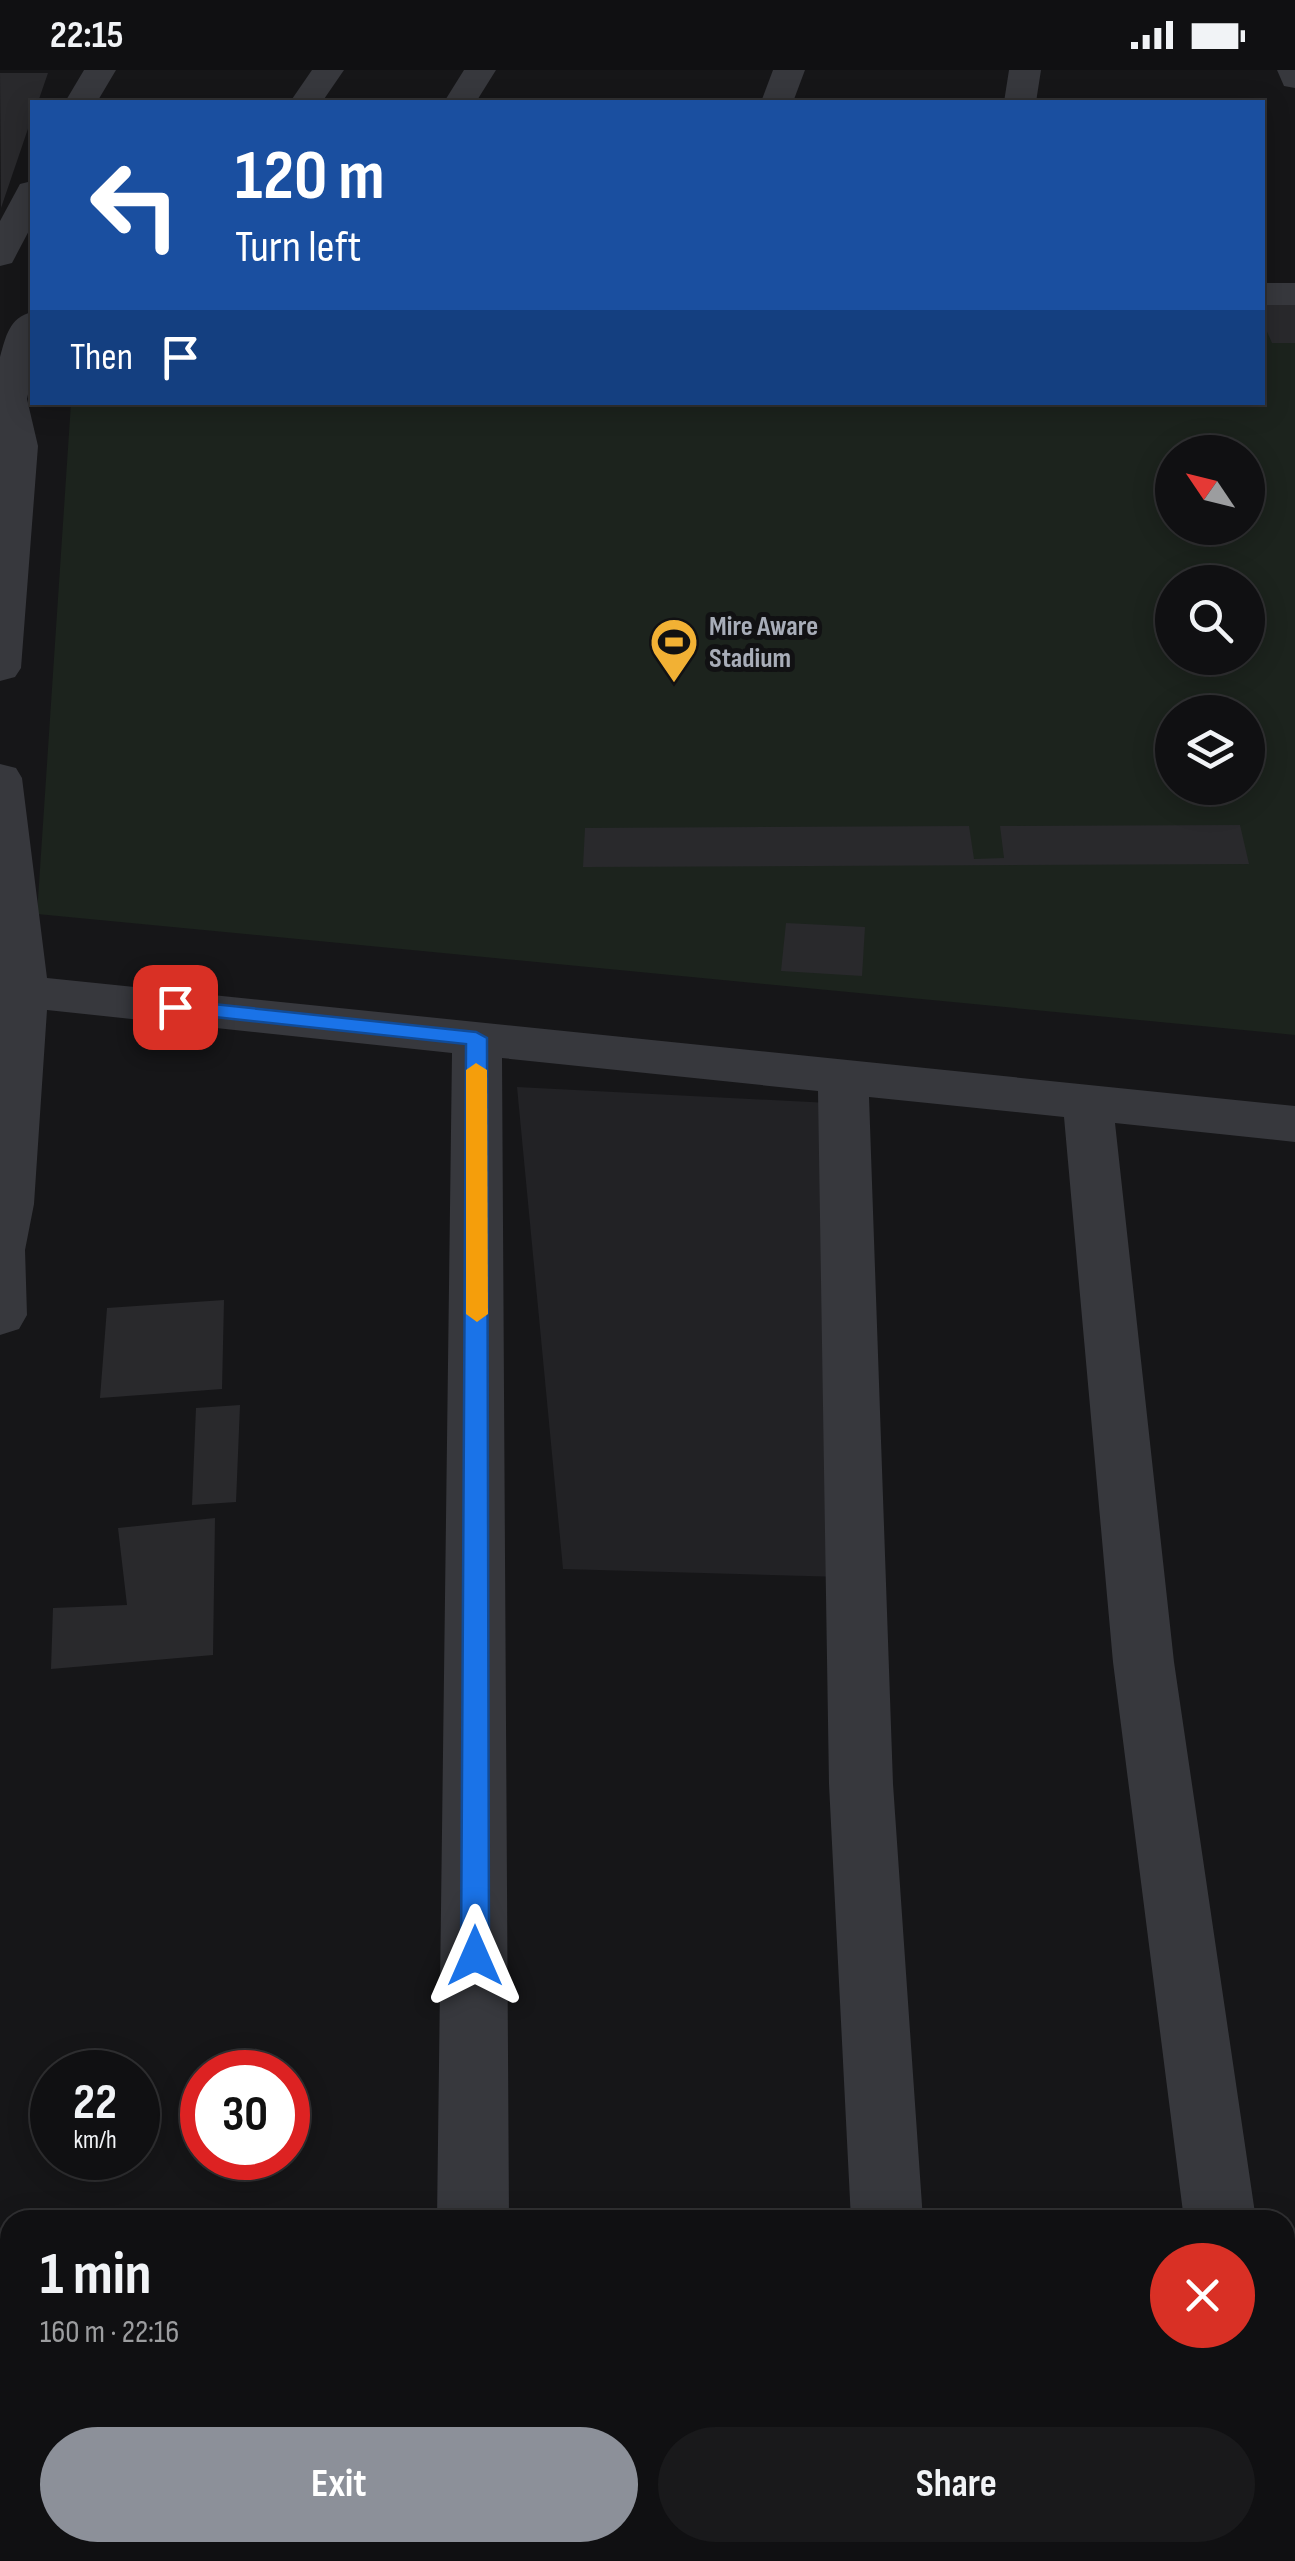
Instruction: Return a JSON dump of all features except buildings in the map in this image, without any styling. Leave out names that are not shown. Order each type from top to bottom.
[{"type":"street","points":[[81,100],[100,70]]},
{"type":"street","points":[[307,100],[328,70]]},
{"type":"street","points":[[461,100],[480,70]]},
{"type":"street","points":[[778,100],[789,70]]},
{"type":"street","points":[[1020,100],[1026,70]]},
{"type":"street","points":[[1293,70],[1295,79]]},
{"type":"street","points":[[0,256],[30,195]]},
{"type":"street","points":[[1265,294],[1295,294]]},
{"type":"street","points":[[0,668],[20,446],[4,399],[30,325]]},
{"type":"street","points":[[0,778],[12,990],[8,1204],[0,1250],[0,1315]]},
{"type":"street","points":[[12,990],[1295,1124]]},
{"type":"street","points":[[473,2210],[476,1038]]},
{"type":"street","points":[[843,1076],[862,1784],[887,2210]]},
{"type":"street","points":[[1088,1102],[1104,1301],[1138,1609],[1194,2056],[1218,2210]]},
{"type":"shaded area","name":"Mire Aware Stadium","points":[[1295,304],[1295,1035],[37,914],[71,405],[1265,405],[1265,305]]},
{"type":"shaded area","points":[[517,1087],[830,1103],[843,1577],[563,1569]]},
{"type":"slow traffic","points":[[476,1070],[477,1314]]},
{"type":"place","name":"Mire Aware Stadium","points":[[674,684]]},
{"type":"route","points":[[175,1007],[476,1038],[475,1956]]}]
